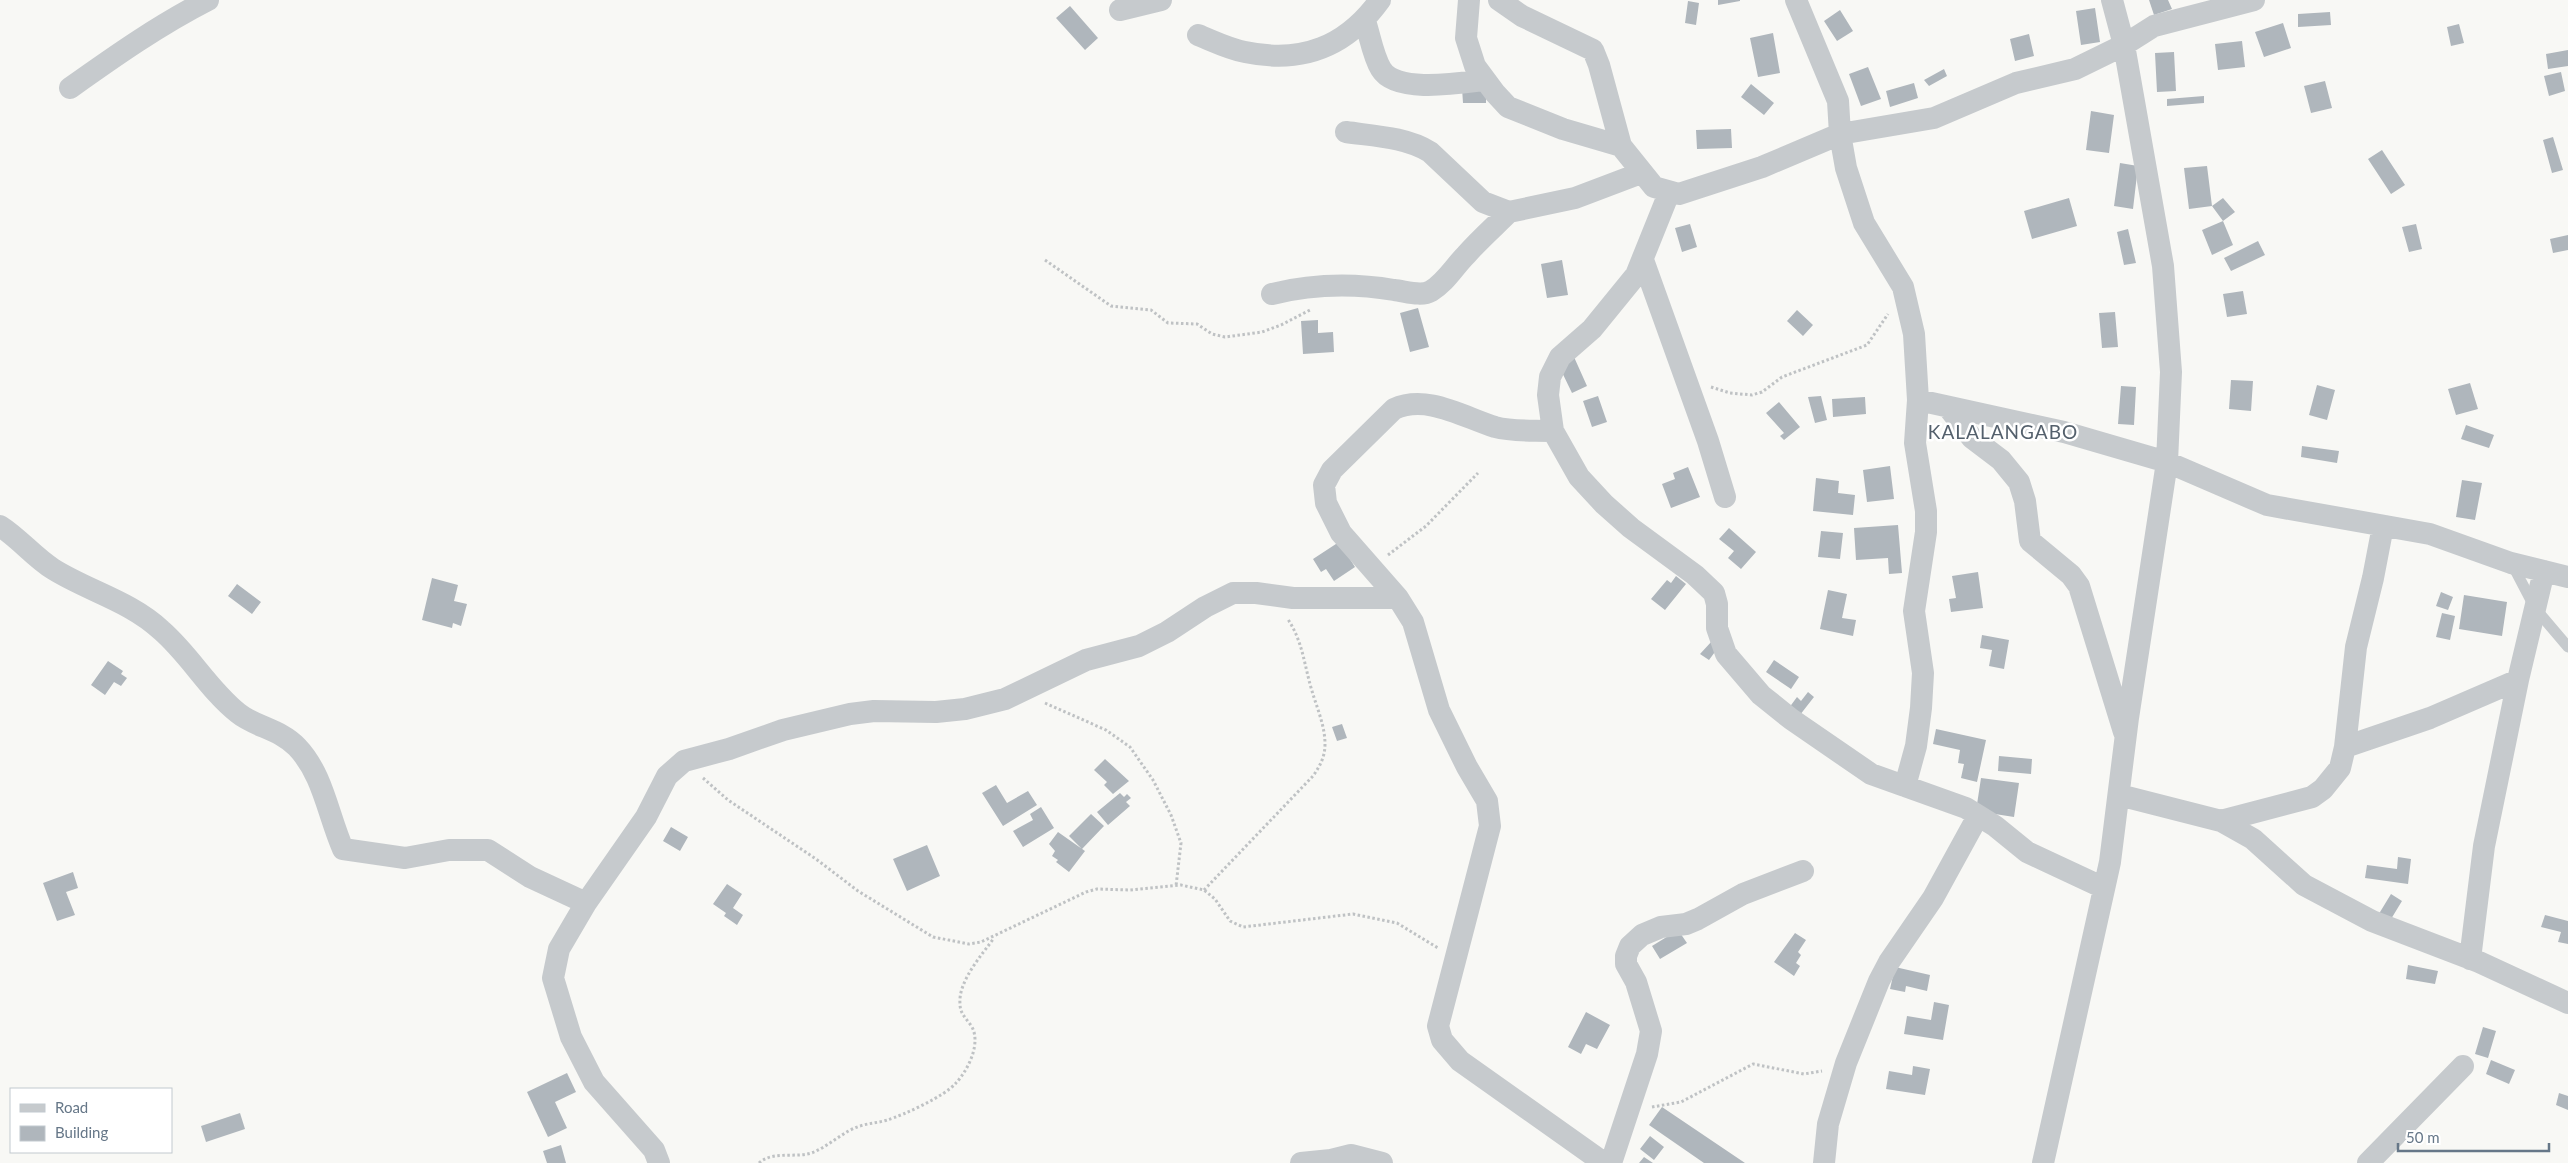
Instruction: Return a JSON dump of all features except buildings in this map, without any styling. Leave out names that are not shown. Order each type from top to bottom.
[{"type":"street","points":[[70,88],[156,28],[208,0]]},
{"type":"street","points":[[1120,10],[1160,0]]},
{"type":"street","points":[[1198,35],[1243,52],[1273,56],[1297,55],[1326,48],[1365,21],[1380,0]]},
{"type":"street","points":[[1469,0],[1466,38],[1478,71],[1508,107],[1563,129],[1621,146]]},
{"type":"street","points":[[1500,0],[1522,16],[1593,50],[1599,65],[1621,146],[1654,188],[1679,194],[1762,167],[1840,134],[1934,118],[2016,83],[2076,69],[2124,45],[2154,26],[2254,0]]},
{"type":"street","points":[[1796,0],[1838,101],[1840,134],[1846,168],[1864,222],[1903,287],[1914,334],[1918,400],[1915,443],[1924,492],[1926,532],[1914,611],[1923,673],[1916,746],[1905,786]]},
{"type":"street","points":[[2044,1163],[2104,888],[2167,462],[2171,372],[2163,266],[2124,45],[2112,0]]},
{"type":"street","points":[[1365,21],[1380,68],[1391,80],[1405,84],[1441,84],[1485,80]]},
{"type":"street","points":[[1346,132],[1411,143],[1422,147],[1430,152],[1483,202],[1509,212]]},
{"type":"street","points":[[1272,294],[1324,284],[1354,284],[1419,294],[1430,292],[1445,281],[1465,255],[1509,212],[1575,198],[1641,173]]},
{"type":"street","points":[[1669,192],[1636,275],[1592,329],[1560,357],[1554,366],[1548,395],[1553,431],[1579,477],[1604,504],[1631,528],[1695,575],[1714,593],[1717,604],[1717,628],[1726,654],[1761,695],[1791,719],[1857,766],[1885,781],[1905,786],[1966,808],[2028,852],[2104,888]]},
{"type":"street","points":[[1643,260],[1708,441],[1725,497]]},
{"type":"street","points":[[1918,400],[2064,432],[2167,462],[2267,506],[2430,534],[2511,563],[2568,577]]},
{"type":"street","points":[[1553,431],[1497,427],[1435,406],[1407,405],[1394,409],[1332,470],[1324,485],[1326,503],[1335,524],[1370,568],[1398,598],[1413,622],[1439,710],[1490,806],[1490,826],[1438,1026],[1442,1040],[1460,1061],[1604,1163]]},
{"type":"street","points":[[1948,407],[1972,438],[2001,460],[2014,473],[2023,490],[2030,541],[2071,575],[2079,586],[2126,738]]},
{"type":"street","points":[[0,526],[16,537],[50,568],[85,588],[131,607],[162,630],[214,692],[240,715],[270,728],[296,746],[317,777],[331,821],[343,849],[405,858],[449,850],[488,850],[530,877],[586,902]]},
{"type":"street","points":[[2222,821],[2312,797],[2323,789],[2340,768],[2345,747],[2356,647],[2373,578],[2383,526]]},
{"type":"street","points":[[2470,959],[2484,846],[2518,680],[2544,571]]},
{"type":"street","points":[[659,1163],[654,1150],[594,1082],[581,1059],[562,1012],[553,978],[559,948],[586,902],[646,817],[667,776],[684,761],[729,749],[783,730],[850,714],[966,709],[1021,693],[1086,660],[1139,646],[1228,595],[1240,592],[1294,598],[1398,598]]},
{"type":"street","points":[[2345,747],[2430,718],[2518,680]]},
{"type":"street","points":[[2119,795],[2222,821],[2253,838],[2304,885],[2372,922],[2470,959],[2568,1003]]},
{"type":"street","points":[[1824,1163],[1828,1124],[1846,1063],[1889,962],[1933,898],[1978,816]]},
{"type":"street","points":[[1611,1163],[1647,1054],[1651,1031],[1636,982],[1626,964],[1626,956],[1630,946],[1642,935],[1661,926],[1686,924],[1743,894],[1803,871]]},
{"type":"street","points":[[2368,1163],[2463,1066]]},
{"type":"street","points":[[1301,1163],[1331,1160],[1350,1155],[1382,1163]]},
{"type":"lane","points":[[2511,563],[2535,608],[2568,647]]},
{"type":"path","points":[[1045,260],[1111,306],[1151,310],[1168,323],[1196,324],[1212,334],[1225,337],[1262,332],[1281,325],[1314,307]]},
{"type":"path","points":[[1684,378],[1730,393],[1752,396],[1762,392],[1782,377],[1867,345],[1903,287]]},
{"type":"path","points":[[1370,568],[1426,526],[1478,473]]},
{"type":"path","points":[[1204,890],[1307,783],[1319,768],[1323,758],[1325,743],[1322,725],[1308,678],[1303,648],[1294,629],[1270,596]]},
{"type":"path","points":[[1021,693],[1106,730],[1130,747],[1153,780],[1171,815],[1180,843],[1176,886]]},
{"type":"path","points":[[684,761],[728,800],[816,859],[858,891],[933,937],[969,944],[995,937],[1086,892],[1097,889],[1130,890],[1176,886],[1204,890],[1215,899],[1235,925],[1252,926],[1353,914],[1398,923],[1456,959]]},
{"type":"path","points":[[759,1163],[770,1158],[813,1152],[860,1126],[885,1121],[909,1112],[956,1084],[974,1052],[976,1039],[972,1028],[962,1015],[960,1003],[963,988],[974,967],[995,937]]},
{"type":"path","points":[[1627,1114],[1681,1102],[1753,1064],[1804,1074],[1822,1071],[1846,1063]]},
{"type":"district","name":"KALALANGABO","points":[[2003,432]]}]
